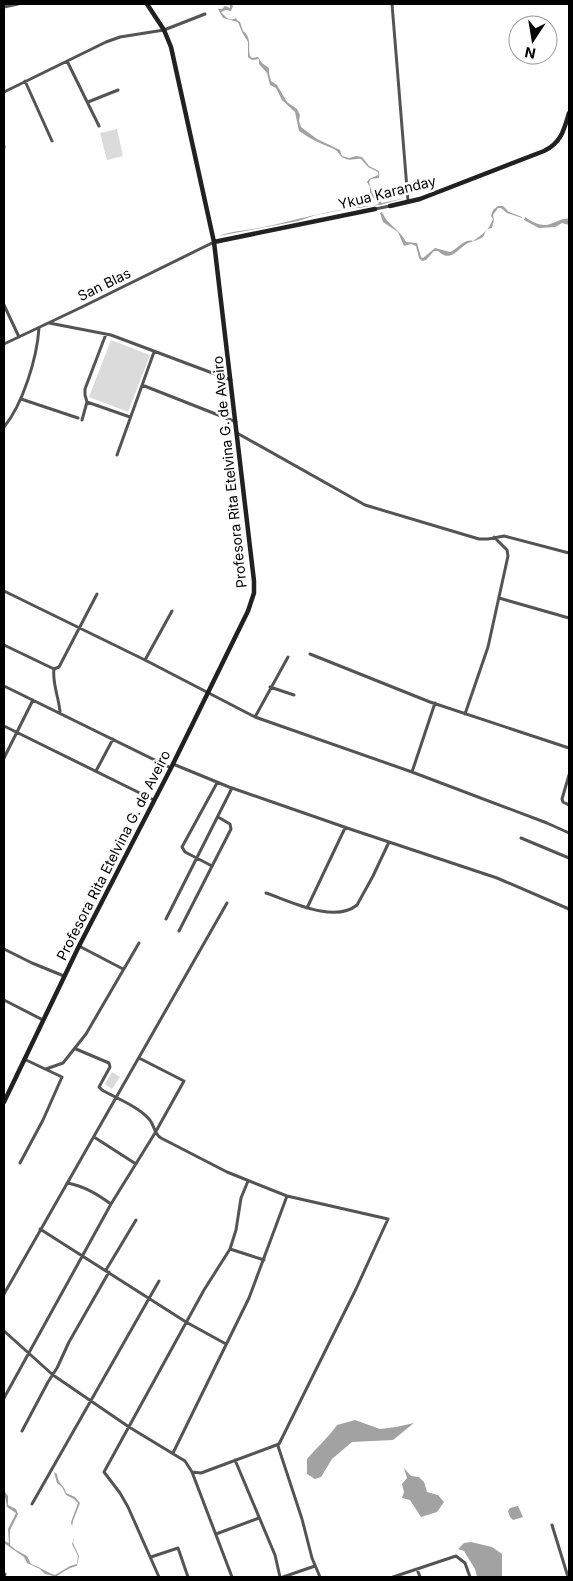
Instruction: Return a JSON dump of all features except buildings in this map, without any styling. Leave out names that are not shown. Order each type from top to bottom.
[{"type":"street","points":[[4,7],[18,4]]},
{"type":"street","name":"Profesora Rita Etelvina G. de Aveiro","points":[[4,1102],[64,976],[208,693],[248,611],[254,593],[214,242],[171,47],[164,30],[147,4]]},
{"type":"street","points":[[392,4],[408,201]]},
{"type":"street","points":[[4,92],[120,37],[164,30],[205,14]]},
{"type":"street","points":[[67,61],[98,126]]},
{"type":"street","points":[[25,81],[52,141]]},
{"type":"street","points":[[88,102],[118,90]]},
{"type":"street","name":"Ykua Karanday","points":[[214,242],[420,199],[550,148],[559,140],[569,113]]},
{"type":"street","name":"San Blas","points":[[4,344],[214,242]]},
{"type":"street","points":[[4,306],[19,337]]},
{"type":"street","points":[[48,323],[106,334],[230,380]]},
{"type":"street","points":[[4,427],[12,417],[21,399],[35,353],[39,328]]},
{"type":"street","points":[[21,399],[80,419],[87,402],[84,389],[106,334]]},
{"type":"street","points":[[117,455],[154,352]]},
{"type":"street","points":[[142,385],[236,422]]},
{"type":"street","points":[[87,402],[130,417]]},
{"type":"street","points":[[237,433],[365,505],[462,535],[479,539],[504,536],[516,538],[569,553]]},
{"type":"street","points":[[465,714],[488,647],[508,556],[507,550],[494,537]]},
{"type":"street","points":[[4,591],[145,660],[255,717],[412,772],[569,833]]},
{"type":"street","points":[[4,645],[54,669],[59,668],[97,594]]},
{"type":"street","points":[[499,598],[569,618]]},
{"type":"street","points":[[145,660],[172,612]]},
{"type":"street","points":[[310,654],[465,714],[569,748]]},
{"type":"street","points":[[255,717],[288,657]]},
{"type":"street","points":[[54,669],[53,680],[58,696],[60,713]]},
{"type":"street","points":[[4,686],[172,766],[345,828],[497,878],[569,910]]},
{"type":"street","points":[[270,687],[294,695]]},
{"type":"street","points":[[4,758],[33,700]]},
{"type":"street","points":[[412,772],[435,703]]},
{"type":"street","points":[[4,726],[154,800]]},
{"type":"street","points":[[96,770],[113,739]]},
{"type":"street","points":[[569,775],[562,799],[569,806]]},
{"type":"street","points":[[212,866],[185,852],[182,847],[217,783]]},
{"type":"street","points":[[166,919],[232,788]]},
{"type":"street","points":[[179,931],[231,829],[230,824],[218,817]]},
{"type":"street","points":[[307,908],[345,828]]},
{"type":"street","points":[[521,838],[569,858]]},
{"type":"street","points":[[266,893],[324,913],[353,909],[357,906],[389,842]]},
{"type":"street","points":[[4,1294],[227,903]]},
{"type":"street","points":[[46,1069],[63,1064],[76,1049],[139,943]]},
{"type":"street","points":[[79,946],[123,969]]},
{"type":"street","points":[[4,949],[64,976]]},
{"type":"street","points":[[4,1000],[43,1020]]},
{"type":"street","points":[[76,1049],[109,1063],[110,1067],[99,1087],[144,1114],[153,1124],[155,1133],[161,1138],[209,1164],[287,1196],[388,1219],[356,1289],[278,1446],[320,1577]]},
{"type":"street","points":[[4,1398],[111,1204],[155,1133],[184,1081],[139,1058]]},
{"type":"street","points":[[20,1163],[62,1077],[24,1059]]},
{"type":"street","points":[[94,1136],[136,1164]]},
{"type":"street","points":[[159,1577],[120,1493],[104,1472],[186,1322],[230,1249],[236,1230],[241,1198],[248,1181]]},
{"type":"street","points":[[67,1183],[76,1184],[93,1192],[111,1204]]},
{"type":"street","points":[[173,1453],[249,1298],[287,1196]]},
{"type":"street","points":[[22,1431],[136,1220]]},
{"type":"street","points":[[40,1229],[186,1322],[226,1344]]},
{"type":"street","points":[[230,1249],[264,1260]]},
{"type":"street","points":[[32,1504],[159,1281]]},
{"type":"street","points":[[4,1331],[53,1375],[129,1427],[185,1461],[192,1472],[232,1577]]},
{"type":"street","points":[[192,1472],[201,1473],[278,1446]]},
{"type":"street","points":[[235,1460],[275,1555],[281,1577],[315,1566]]},
{"type":"street","points":[[216,1534],[259,1518]]},
{"type":"street","points":[[552,1525],[568,1577]]},
{"type":"street","points":[[150,1557],[178,1548],[188,1577]]},
{"type":"street","points":[[393,1577],[456,1556],[465,1562],[470,1577]]},
{"type":"street","points":[[417,1569],[420,1577]]},
{"type":"shaded area","points":[[230,4],[233,6],[231,11],[221,12],[228,18],[236,18],[240,22],[243,31],[249,39],[250,56],[252,58],[258,57],[269,68],[271,81],[277,85],[287,102],[297,109],[300,115],[301,127],[317,139],[340,150],[342,156],[349,158],[362,157],[369,166],[379,171],[379,178],[371,179],[369,182],[372,193],[382,203],[405,198],[373,206],[379,204],[370,194],[370,187],[367,182],[369,179],[378,175],[378,172],[368,167],[361,159],[350,160],[344,158],[334,149],[299,131],[295,112],[282,100],[276,88],[270,85],[267,73],[259,64],[259,59],[252,60],[248,57],[248,42],[238,22],[223,18],[218,9],[222,9],[225,6],[230,8]]},
{"type":"shaded area","points":[[117,129],[123,156],[107,160],[100,133]]},
{"type":"shaded area","points":[[498,206],[503,206],[509,212],[522,217],[507,213],[498,208],[493,215],[494,220],[492,228],[488,229],[493,219],[491,216],[493,210]]},
{"type":"shaded area","points":[[346,209],[298,221],[218,236],[232,232],[259,228],[324,213]]},
{"type":"shaded area","points":[[382,212],[387,221],[400,233],[406,242],[417,243],[423,258],[435,248],[453,251],[464,242],[473,241],[486,230],[483,237],[477,240],[468,243],[451,255],[447,256],[434,251],[426,260],[422,261],[419,258],[416,246],[411,244],[404,246],[398,232],[383,222],[380,213]]},
{"type":"shaded area","points":[[525,217],[537,224],[545,225],[569,219],[569,225],[562,223],[555,227],[539,228],[524,220]]},
{"type":"shaded area","points":[[111,340],[150,355],[128,412],[89,397]]},
{"type":"shaded area","points":[[112,1072],[120,1077],[112,1089],[105,1084]]},
{"type":"shaded area","points":[[355,1420],[380,1429],[414,1423],[393,1440],[352,1442],[332,1459],[321,1477],[315,1479],[307,1474],[307,1459],[337,1425]]},
{"type":"shaded area","points":[[404,1468],[411,1476],[419,1477],[424,1482],[427,1492],[438,1495],[444,1502],[437,1512],[421,1517],[410,1500],[402,1498],[404,1492],[402,1484],[407,1478]]},
{"type":"shaded area","points":[[54,1472],[57,1474],[66,1493],[75,1497],[80,1503],[72,1527],[71,1522],[78,1503],[66,1495],[62,1487],[57,1483]]},
{"type":"shaded area","points":[[4,1491],[8,1496],[8,1505],[16,1509],[18,1514],[10,1530],[10,1545],[27,1556],[31,1564],[55,1575],[77,1564],[78,1556],[72,1544],[74,1538],[73,1543],[79,1556],[77,1566],[72,1567],[58,1577],[45,1574],[40,1569],[27,1563],[24,1557],[4,1543],[4,1541],[9,1543],[8,1529],[16,1513],[7,1507]]},
{"type":"shaded area","points":[[518,1506],[523,1517],[513,1520],[508,1511],[510,1508]]},
{"type":"shaded area","points":[[471,1542],[492,1547],[502,1554],[502,1577],[477,1577],[475,1569],[464,1551],[458,1549],[464,1543]]}]
